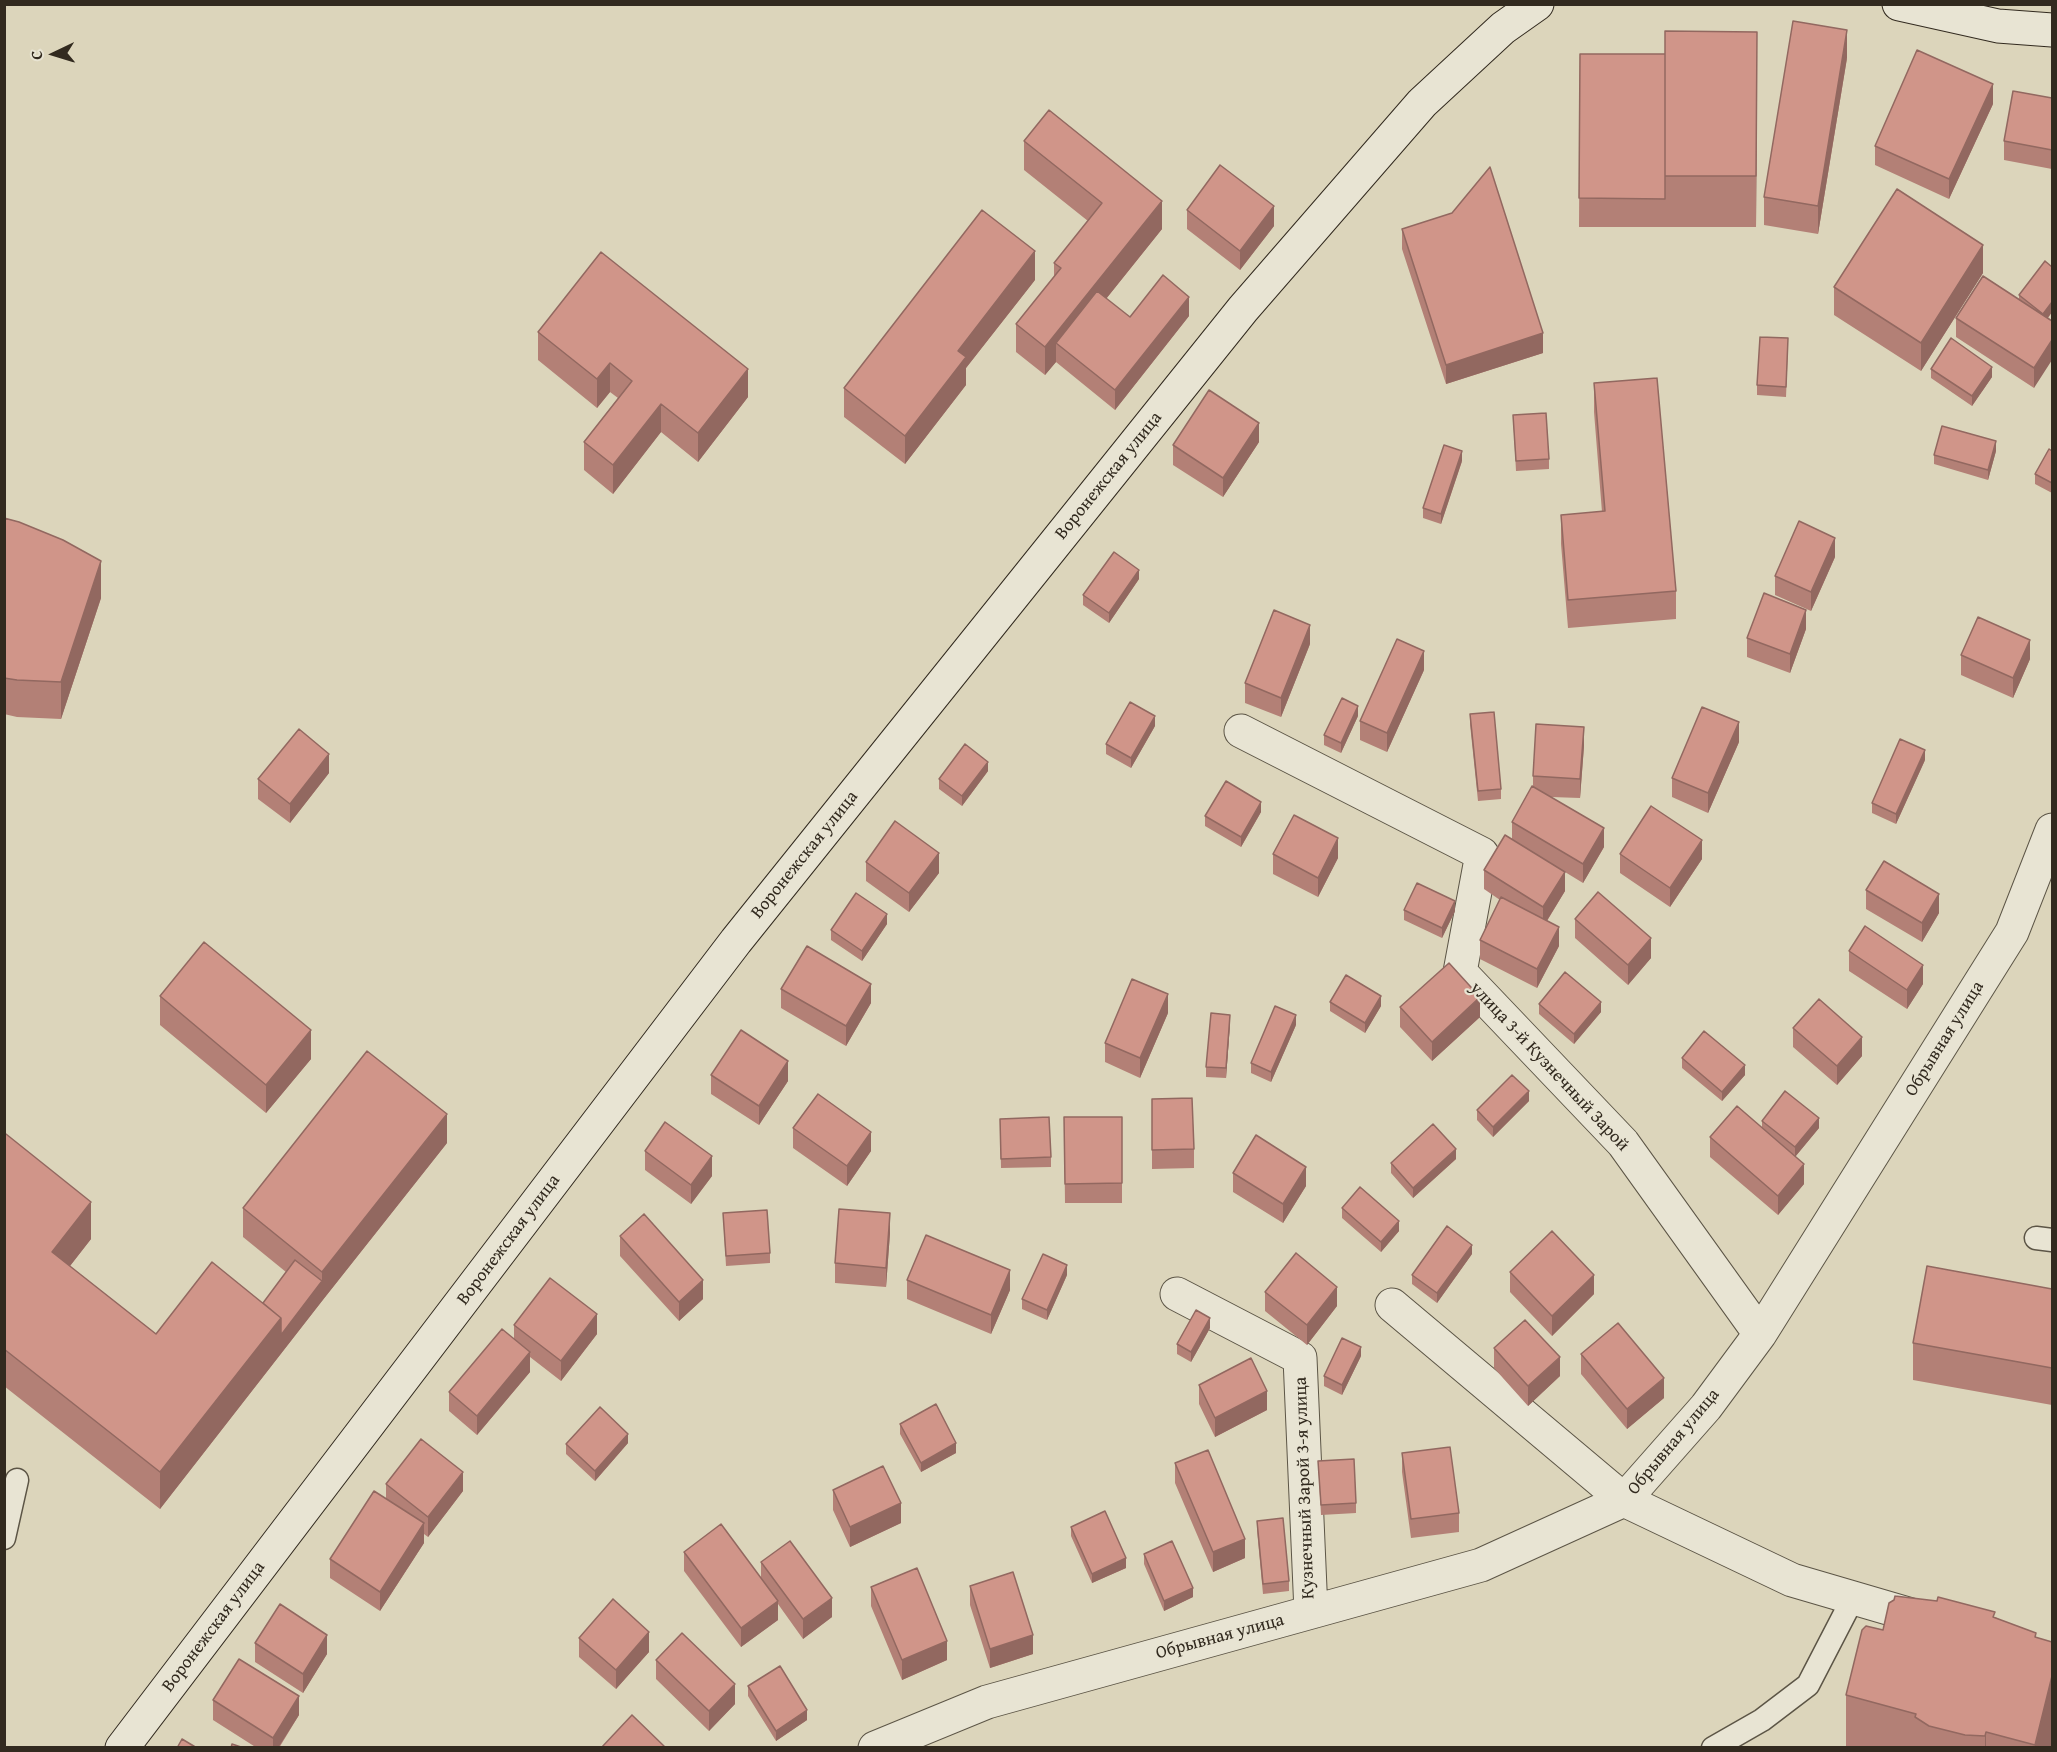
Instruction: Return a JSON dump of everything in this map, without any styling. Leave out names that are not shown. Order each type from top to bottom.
[{"type":"street","name":"Воронежская улица","points":[[122,1748],[736,941],[1243,309],[1422,103],[1503,28],[1537,4]]},
{"type":"street","points":[[1899,4],[1998,26],[2052,30]]},
{"type":"street","name":"улица 3-й Кузнечный Зарой","points":[[1241,732],[1482,854],[1460,972],[1623,1143],[1760,1334]]},
{"type":"street","name":"Обрывная улица","points":[[875,1748],[987,1702],[1481,1565],[1624,1500],[1706,1407],[1760,1334],[2012,932],[2052,830]]},
{"type":"street","name":"Кузнечный Зарой 3-я улица","points":[[1178,1294],[1300,1358],[1311,1612]]},
{"type":"street","points":[[1392,1305],[1624,1500],[1792,1580],[1957,1628]]},
{"type":"lane","points":[[4,1539],[17,1480]]},
{"type":"lane","points":[[1713,1748],[1762,1720],[1808,1685],[1854,1598]]},
{"type":"building","points":[[1793,21],[1847,30],[1818,206],[1764,197]]},
{"type":"building","points":[[1665,31],[1757,32],[1756,176],[1665,176]]},
{"type":"building","points":[[1917,50],[1993,84],[1949,179],[1875,146]]},
{"type":"building","points":[[1580,54],[1665,54],[1665,199],[1579,198]]},
{"type":"building","points":[[2013,91],[2052,98],[2052,150],[2004,141]]},
{"type":"building","points":[[1049,110],[1162,201],[1045,347],[1016,324],[1061,268],[1054,263],[1102,203],[1024,141]]},
{"type":"building","points":[[1220,165],[1274,206],[1240,251],[1187,210]]},
{"type":"building","points":[[1490,167],[1543,333],[1446,365],[1402,229],[1452,213]]},
{"type":"building","points":[[1897,189],[1983,245],[1921,343],[1834,287]]},
{"type":"building","points":[[982,210],[1035,251],[958,351],[966,357],[905,436],[844,388]]},
{"type":"building","points":[[601,252],[748,369],[698,433],[661,404],[613,465],[584,442],[632,381],[610,363],[597,379],[538,332]]},
{"type":"building","points":[[2045,261],[2052,267],[2052,302],[2043,314],[2019,295]]},
{"type":"building","points":[[1163,275],[1189,297],[1115,390],[1056,343],[1097,291],[1130,317]]},
{"type":"building","points":[[1983,276],[2052,321],[2052,340],[2034,368],[1956,318]]},
{"type":"building","points":[[1760,337],[1788,338],[1786,387],[1757,385]]},
{"type":"building","points":[[1951,338],[1992,367],[1972,396],[1931,369]]},
{"type":"building","points":[[1657,378],[1676,591],[1568,600],[1561,515],[1605,511],[1594,383]]},
{"type":"building","points":[[1209,390],[1259,423],[1223,478],[1173,445]]},
{"type":"building","points":[[1546,413],[1549,459],[1516,461],[1513,415]]},
{"type":"building","points":[[1942,426],[1996,441],[1988,470],[1934,455]]},
{"type":"building","points":[[1444,445],[1462,451],[1441,514],[1423,508]]},
{"type":"building","points":[[2049,449],[2052,451],[2052,483],[2035,474]]},
{"type":"building","points":[[4,518],[63,540],[101,561],[61,682],[4,678]]},
{"type":"building","points":[[1799,521],[1835,538],[1811,592],[1775,576]]},
{"type":"building","points":[[1114,552],[1139,570],[1109,613],[1083,595]]},
{"type":"building","points":[[1764,593],[1806,610],[1790,654],[1747,638]]},
{"type":"building","points":[[1274,610],[1310,625],[1281,698],[1245,683]]},
{"type":"building","points":[[1978,617],[2030,640],[2013,678],[1961,655]]},
{"type":"building","points":[[1397,639],[1424,651],[1387,733],[1360,721]]},
{"type":"building","points":[[1342,698],[1358,706],[1341,743],[1324,735]]},
{"type":"building","points":[[1130,702],[1155,716],[1131,758],[1106,744]]},
{"type":"building","points":[[1702,707],[1739,722],[1708,793],[1672,778]]},
{"type":"building","points":[[1494,712],[1501,789],[1478,791],[1470,714]]},
{"type":"building","points":[[1536,724],[1584,727],[1580,779],[1533,776]]},
{"type":"building","points":[[299,729],[329,754],[290,804],[258,779]]},
{"type":"building","points":[[1900,739],[1925,750],[1896,814],[1872,803]]},
{"type":"building","points":[[965,744],[988,762],[962,796],[939,779]]},
{"type":"building","points":[[1226,781],[1261,802],[1241,837],[1205,816]]},
{"type":"building","points":[[1532,786],[1604,828],[1583,864],[1512,822]]},
{"type":"building","points":[[1651,806],[1702,840],[1670,888],[1620,854]]},
{"type":"building","points":[[1294,815],[1338,838],[1318,878],[1273,854]]},
{"type":"building","points":[[895,821],[939,853],[909,893],[866,862]]},
{"type":"building","points":[[1505,835],[1565,872],[1543,907],[1484,870]]},
{"type":"building","points":[[1884,861],[1939,894],[1922,923],[1866,890]]},
{"type":"building","points":[[1417,883],[1455,901],[1442,928],[1404,910]]},
{"type":"building","points":[[1598,892],[1651,938],[1628,965],[1575,919]]},
{"type":"building","points":[[856,893],[887,914],[862,951],[831,930]]},
{"type":"building","points":[[1501,897],[1559,927],[1537,969],[1480,940]]},
{"type":"building","points":[[1865,926],[1923,965],[1907,990],[1849,951]]},
{"type":"building","points":[[204,942],[311,1030],[266,1085],[160,996]]},
{"type":"building","points":[[807,946],[871,984],[846,1026],[781,989]]},
{"type":"building","points":[[1449,963],[1480,997],[1432,1042],[1400,1007]]},
{"type":"building","points":[[1565,972],[1601,1002],[1574,1034],[1539,1004]]},
{"type":"building","points":[[1346,975],[1381,996],[1365,1023],[1330,1002]]},
{"type":"building","points":[[1132,979],[1168,994],[1140,1058],[1105,1043]]},
{"type":"building","points":[[1819,999],[1862,1037],[1837,1066],[1793,1028]]},
{"type":"building","points":[[1275,1006],[1296,1015],[1271,1072],[1251,1063]]},
{"type":"building","points":[[1211,1013],[1230,1015],[1226,1068],[1206,1067]]},
{"type":"building","points":[[741,1030],[788,1061],[759,1106],[711,1075]]},
{"type":"building","points":[[1704,1031],[1745,1065],[1722,1092],[1682,1058]]},
{"type":"building","points":[[367,1051],[447,1114],[322,1272],[243,1208]]},
{"type":"building","points":[[1512,1075],[1529,1091],[1493,1127],[1477,1110]]},
{"type":"building","points":[[1785,1091],[1819,1118],[1795,1147],[1762,1121]]},
{"type":"building","points":[[818,1094],[871,1132],[847,1166],[793,1128]]},
{"type":"building","points":[[1192,1098],[1194,1149],[1152,1150],[1152,1099]]},
{"type":"building","points":[[1737,1106],[1804,1164],[1778,1196],[1710,1137]]},
{"type":"building","points":[[1049,1117],[1051,1157],[1001,1159],[1000,1119]]},
{"type":"building","points":[[1064,1117],[1122,1117],[1122,1183],[1065,1184]]},
{"type":"building","points":[[665,1122],[712,1156],[691,1185],[645,1151]]},
{"type":"building","points":[[1433,1124],[1456,1149],[1413,1188],[1391,1163]]},
{"type":"building","points":[[6,1134],[91,1202],[52,1252],[156,1334],[212,1262],[281,1318],[160,1472],[4,1349],[4,1135]]},
{"type":"building","points":[[1256,1135],[1306,1167],[1283,1204],[1233,1173]]},
{"type":"building","points":[[1360,1187],[1399,1221],[1381,1242],[1342,1208]]},
{"type":"building","points":[[839,1209],[890,1213],[886,1268],[835,1263]]},
{"type":"building","points":[[767,1210],[770,1253],[726,1256],[723,1213]]},
{"type":"building","points":[[644,1214],[703,1280],[679,1302],[620,1236]]},
{"type":"building","points":[[1447,1226],[1472,1245],[1437,1293],[1412,1275]]},
{"type":"building","points":[[1552,1231],[1594,1275],[1552,1316],[1510,1272]]},
{"type":"building","points":[[926,1235],[1010,1270],[991,1315],[907,1280]]},
{"type":"building","points":[[1296,1253],[1337,1287],[1307,1325],[1265,1292]]},
{"type":"building","points":[[1043,1254],[1067,1265],[1047,1310],[1022,1299]]},
{"type":"building","points":[[295,1260],[322,1281],[281,1335],[281,1318],[263,1303]]},
{"type":"building","points":[[1927,1266],[2052,1289],[2052,1368],[1913,1343]]},
{"type":"building","points":[[550,1278],[597,1314],[561,1361],[514,1325]]},
{"type":"building","points":[[1196,1310],[1210,1318],[1191,1352],[1177,1344]]},
{"type":"building","points":[[1525,1320],[1560,1357],[1528,1386],[1494,1348]]},
{"type":"building","points":[[1618,1323],[1664,1378],[1627,1409],[1581,1354]]},
{"type":"building","points":[[502,1329],[530,1352],[477,1416],[449,1392]]},
{"type":"building","points":[[1342,1338],[1361,1347],[1342,1385],[1324,1376]]},
{"type":"building","points":[[1251,1358],[1267,1391],[1215,1418],[1199,1385]]},
{"type":"building","points":[[936,1404],[956,1443],[921,1463],[900,1424]]},
{"type":"building","points":[[600,1407],[628,1434],[595,1471],[566,1444]]},
{"type":"building","points":[[421,1439],[463,1472],[428,1517],[386,1484]]},
{"type":"building","points":[[1450,1447],[1459,1513],[1411,1519],[1402,1453]]},
{"type":"building","points":[[1208,1450],[1245,1539],[1213,1552],[1175,1463]]},
{"type":"building","points":[[1354,1459],[1356,1503],[1321,1505],[1318,1461]]},
{"type":"building","points":[[883,1466],[901,1503],[850,1527],[833,1490]]},
{"type":"building","points":[[374,1491],[424,1523],[380,1592],[330,1559]]},
{"type":"building","points":[[1105,1511],[1126,1558],[1092,1574],[1071,1527]]},
{"type":"building","points":[[1283,1518],[1289,1581],[1263,1584],[1257,1521]]},
{"type":"building","points":[[721,1524],[778,1601],[741,1628],[684,1552]]},
{"type":"building","points":[[790,1541],[832,1598],[803,1619],[761,1562]]},
{"type":"building","points":[[1172,1541],[1193,1588],[1164,1601],[1144,1554]]},
{"type":"building","points":[[917,1568],[947,1641],[902,1660],[871,1587]]},
{"type":"building","points":[[1013,1572],[1033,1635],[990,1649],[970,1586]]},
{"type":"building","points":[[1895,1596],[1937,1601],[1938,1597],[1995,1612],[1993,1617],[2036,1633],[2035,1637],[2052,1642],[2052,1676],[2035,1745],[1986,1732],[1985,1736],[1965,1735],[1929,1726],[1915,1717],[1916,1714],[1846,1695],[1862,1630],[1866,1626],[1883,1630],[1889,1603],[1894,1600]]},
{"type":"building","points":[[613,1599],[649,1632],[616,1670],[579,1638]]},
{"type":"building","points":[[280,1604],[327,1635],[303,1674],[255,1643]]},
{"type":"building","points":[[682,1633],[735,1684],[709,1711],[656,1660]]},
{"type":"building","points":[[239,1659],[299,1696],[273,1738],[213,1700]]},
{"type":"building","points":[[780,1666],[807,1710],[776,1731],[748,1686]]},
{"type":"building","points":[[632,1715],[666,1748],[601,1748]]},
{"type":"building","points":[[182,1739],[197,1748],[177,1748]]},
{"type":"building","points":[[232,1744],[244,1748],[231,1748]]}]
